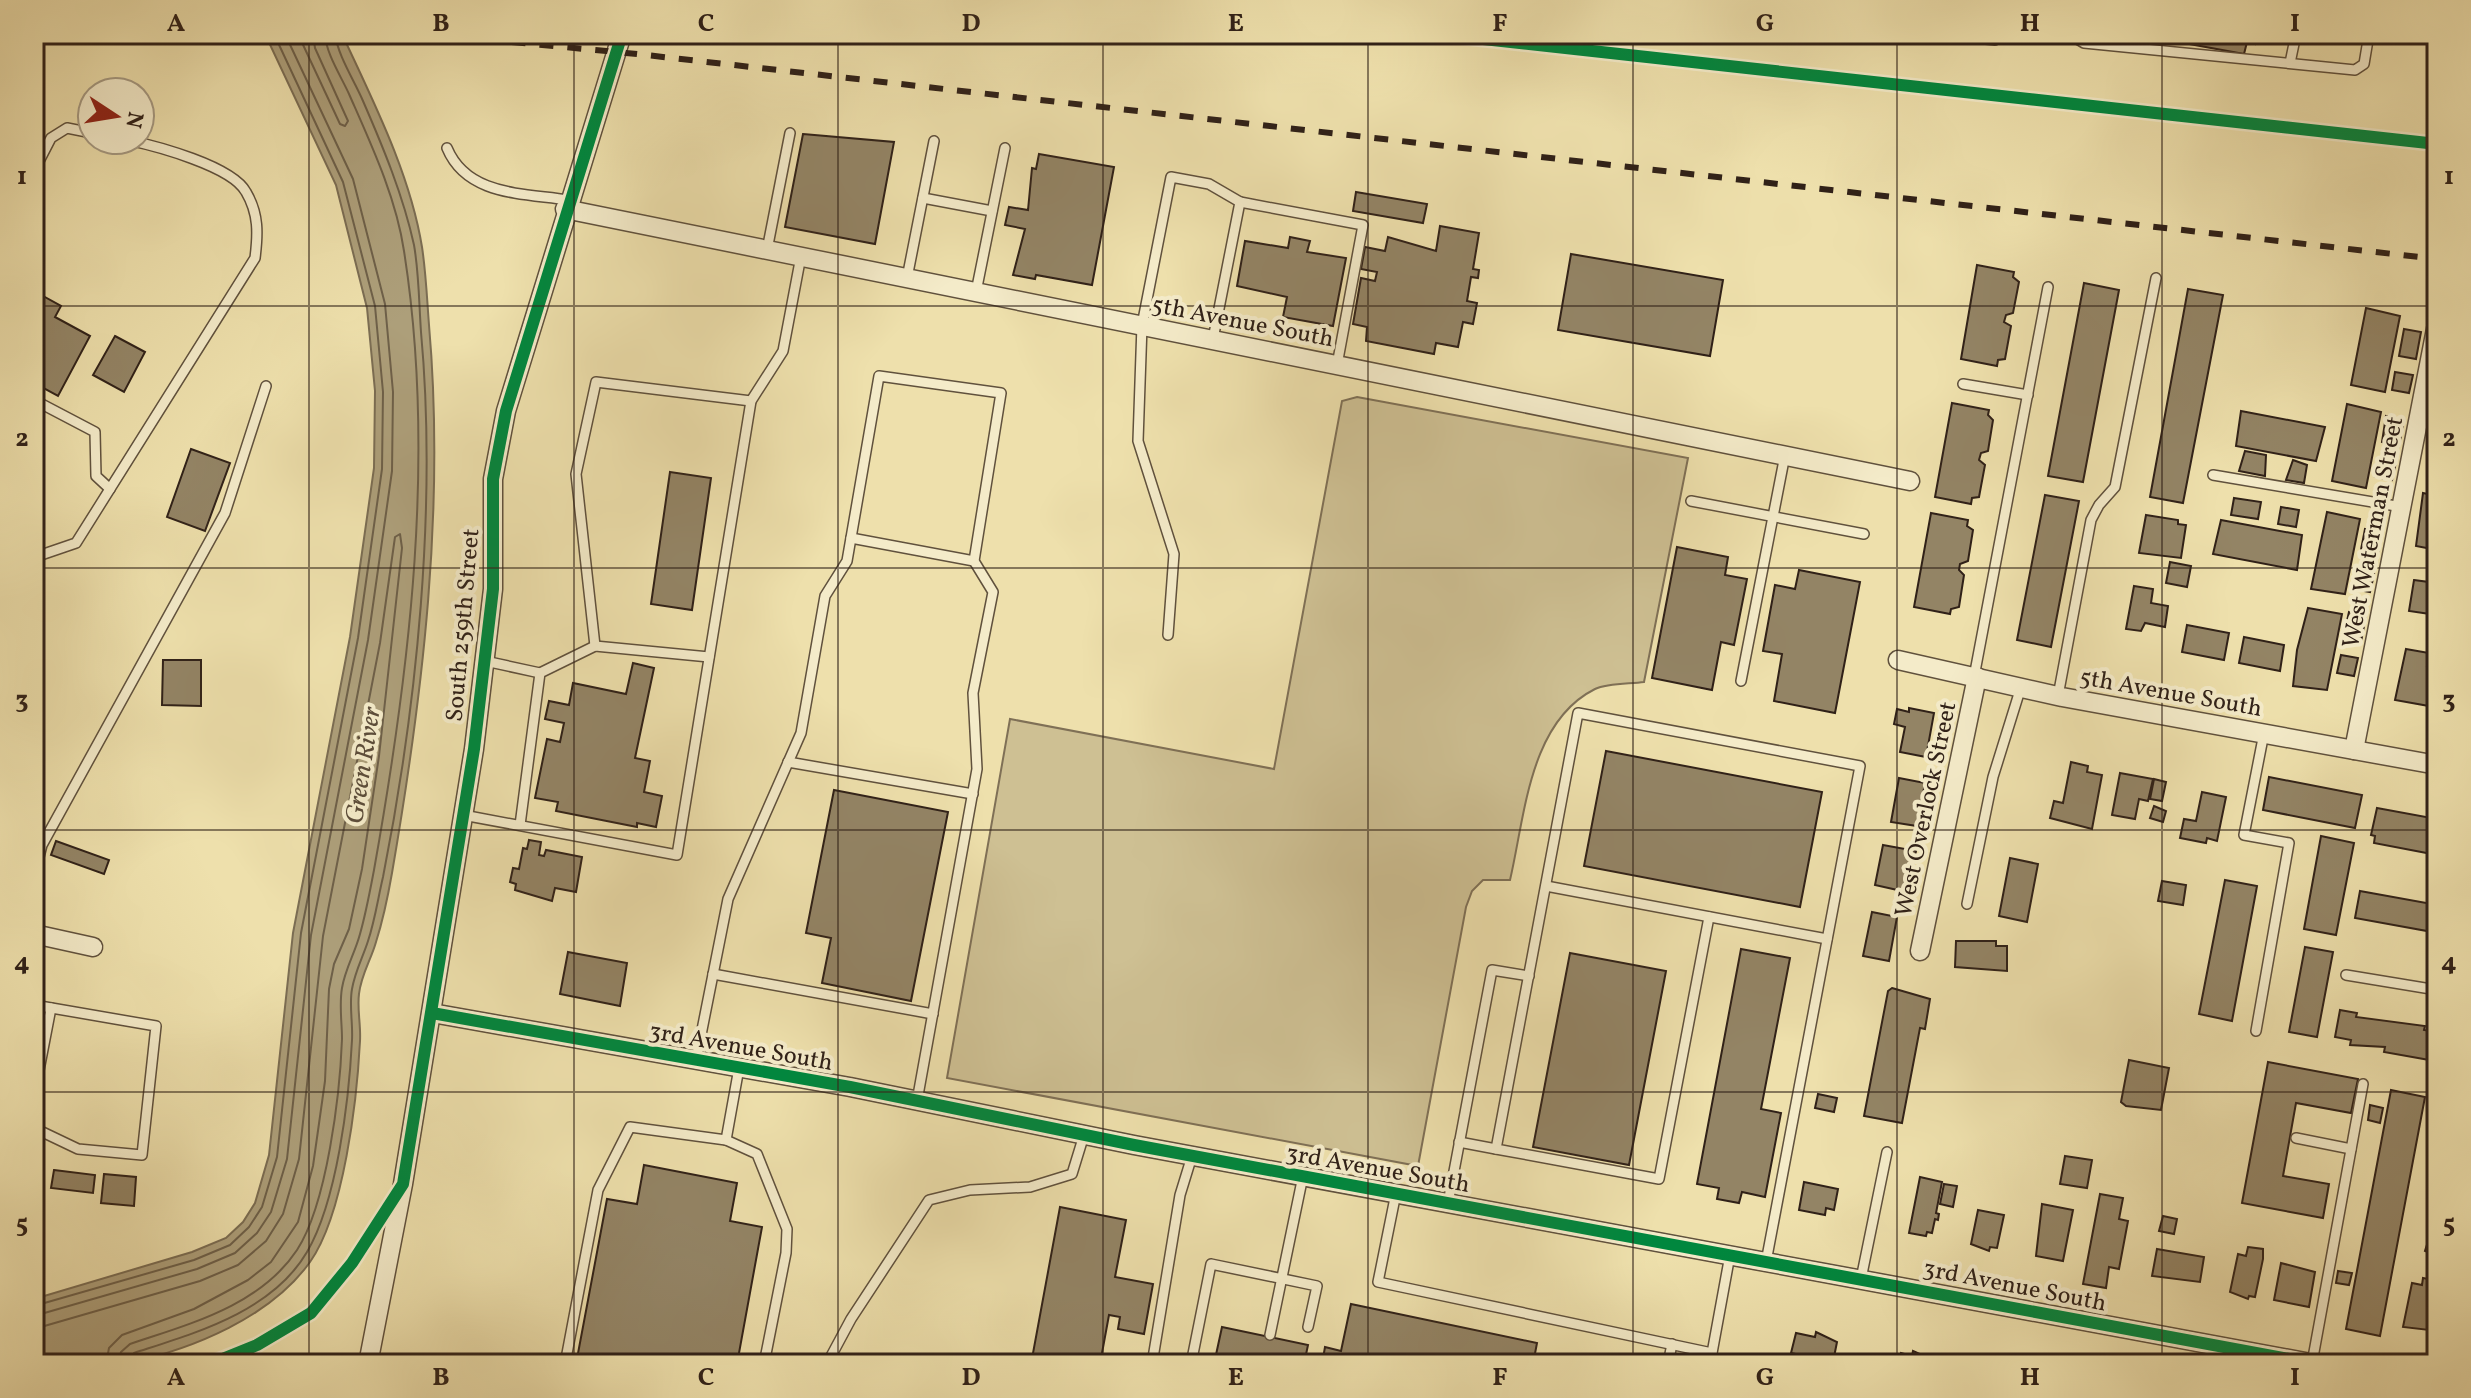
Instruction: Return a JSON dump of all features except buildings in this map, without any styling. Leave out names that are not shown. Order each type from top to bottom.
[{"type":"street","name":"South 259th Street","points":[[368,1364],[432,1013],[463,815],[493,589],[493,479],[506,411],[567,204],[622,34]]},
{"type":"street","name":"5th Avenue South","points":[[567,204],[767,250],[1910,481]]},
{"type":"street","name":"West Waterman Street","points":[[2354,750],[2437,324]]},
{"type":"street","name":"5th Avenue South","points":[[1898,660],[2058,696],[2437,765]]},
{"type":"street","name":"West Overlock Street","points":[[1920,951],[1976,677]]},
{"type":"street","points":[[34,934],[93,947]]},
{"type":"street","name":"3rd Avenue South","points":[[432,1013],[917,1101],[1192,1156],[2314,1364]]},
{"type":"lane","points":[[1939,34],[1995,40],[1996,34]]},
{"type":"lane","points":[[2069,34],[2084,43],[2355,70],[2364,64],[2369,34]]},
{"type":"lane","points":[[2290,63],[2296,34]]},
{"type":"lane","points":[[34,169],[51,138],[67,128],[76,130]]},
{"type":"lane","points":[[767,250],[790,133]]},
{"type":"lane","points":[[907,278],[934,141]]},
{"type":"lane","points":[[35,557],[76,543],[255,258],[259,224],[245,189],[216,169],[156,146]]},
{"type":"lane","points":[[447,148],[468,178],[487,188],[567,204]]},
{"type":"lane","points":[[976,292],[1005,148]]},
{"type":"lane","points":[[1168,635],[1174,554],[1138,441],[1142,325],[1171,177],[1209,184],[1240,202],[1363,225],[1337,365]]},
{"type":"lane","points":[[923,198],[992,211]]},
{"type":"lane","points":[[1213,339],[1240,202]]},
{"type":"lane","points":[[463,815],[677,855],[751,401],[783,351],[801,256]]},
{"type":"lane","points":[[2058,696],[2091,520],[2115,487],[2156,278]]},
{"type":"lane","points":[[1976,677],[2048,287]]},
{"type":"lane","points":[[696,1060],[728,899],[801,733],[825,596],[847,561],[879,376],[1001,393],[974,561],[993,592],[973,693],[977,769],[917,1101]]},
{"type":"lane","points":[[595,646],[576,474],[596,382],[751,401]]},
{"type":"lane","points":[[1963,384],[2028,395]]},
{"type":"lane","points":[[34,877],[42,845],[225,513],[266,386]]},
{"type":"lane","points":[[34,400],[95,432],[96,476],[110,489]]},
{"type":"lane","points":[[1741,681],[1785,455]]},
{"type":"lane","points":[[2213,475],[2402,507]]},
{"type":"lane","points":[[1691,501],[1864,534]]},
{"type":"lane","points":[[851,538],[974,561]]},
{"type":"lane","points":[[484,661],[540,673],[595,646],[709,657]]},
{"type":"lane","points":[[520,825],[540,673]]},
{"type":"lane","points":[[1967,904],[1993,777],[2021,687]]},
{"type":"lane","points":[[1496,1149],[1578,713],[1860,766],[1766,1262]]},
{"type":"lane","points":[[2256,1031],[2289,843],[2244,835],[2264,733]]},
{"type":"lane","points":[[788,762],[973,794]]},
{"type":"lane","points":[[1546,886],[1827,939]]},
{"type":"lane","points":[[1459,1142],[1659,1179],[1709,917]]},
{"type":"lane","points":[[1448,1203],[1492,970],[1529,976]]},
{"type":"lane","points":[[713,974],[933,1014]]},
{"type":"lane","points":[[2346,975],[2437,990]]},
{"type":"lane","points":[[34,1005],[156,1026],[142,1155],[78,1149],[34,1128]]},
{"type":"lane","points":[[34,1096],[51,1008]]},
{"type":"lane","points":[[726,1140],[739,1068]]},
{"type":"lane","points":[[2314,1364],[2363,1084]]},
{"type":"lane","points":[[565,1364],[598,1190],[630,1127],[726,1140],[757,1154],[787,1229],[786,1253],[764,1364]]},
{"type":"lane","points":[[829,1360],[851,1319],[929,1200],[970,1190],[1030,1187],[1072,1174],[1084,1135]]},
{"type":"lane","points":[[2296,1138],[2351,1149]]},
{"type":"lane","points":[[1861,1279],[1887,1152]]},
{"type":"lane","points":[[1152,1364],[1180,1195],[1192,1156]]},
{"type":"lane","points":[[1270,1335],[1303,1176]]},
{"type":"lane","points":[[1396,1193],[1378,1282],[1712,1353]]},
{"type":"lane","points":[[1710,1364],[1730,1255]]},
{"type":"lane","points":[[1191,1364],[1211,1264],[1317,1286],[1308,1327]]},
{"type":"lane","points":[[1668,1364],[1672,1344]]},
{"type":"shaded area","points":[[1357,397],[1688,458],[1644,682],[1595,689],[1573,704],[1556,724],[1533,773],[1510,880],[1483,880],[1472,891],[1466,907],[1418,1166],[947,1078],[1010,719],[1274,769],[1342,401]]},
{"type":"water","name":"Green River","points":[[265,34],[342,34],[378,111],[409,192],[422,247],[427,296],[434,463],[422,669],[392,873],[381,925],[359,994],[358,1065],[347,1156],[332,1216],[310,1262],[294,1282],[252,1314],[204,1339],[128,1363],[93,1366],[34,1364],[34,1299],[192,1252],[226,1238],[243,1222],[255,1203],[269,1155],[293,933],[350,637],[374,468],[375,391],[367,308],[336,185]]},
{"type":"railway","points":[[428,34],[637,54],[2437,259]]},
{"type":"cycle path","points":[[210,1364],[257,1345],[311,1313],[352,1263],[403,1184],[474,749],[493,589],[493,479],[506,411],[622,34]]},
{"type":"cycle path","points":[[1438,34],[2437,144]]},
{"type":"cycle path","points":[[432,1013],[850,1087],[1134,1145],[2316,1364]]}]
